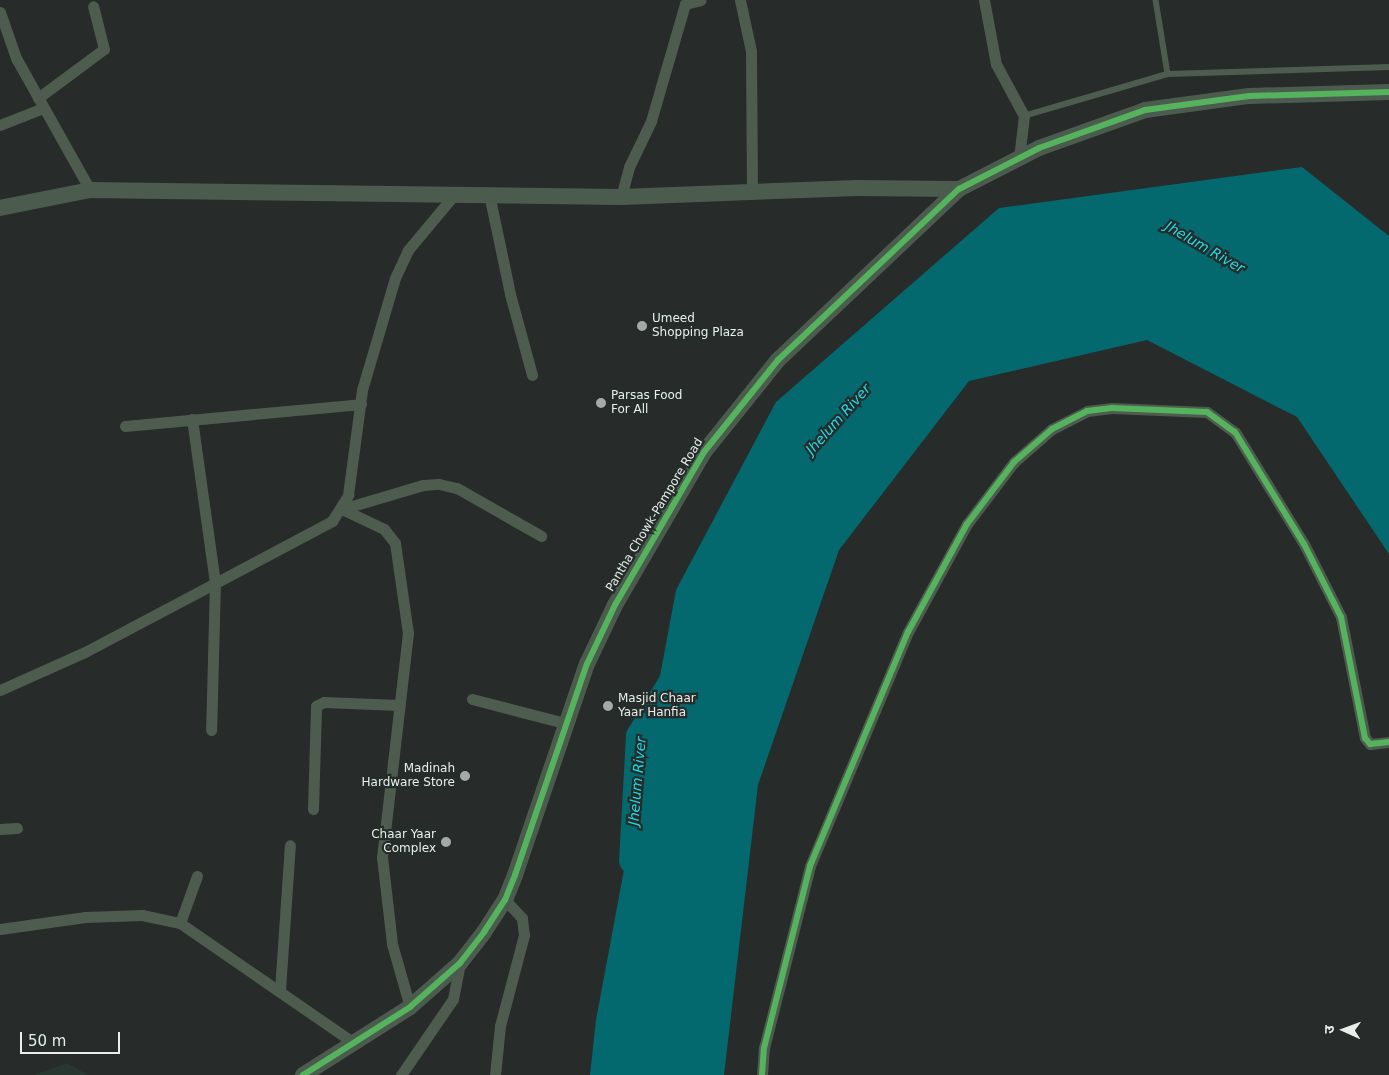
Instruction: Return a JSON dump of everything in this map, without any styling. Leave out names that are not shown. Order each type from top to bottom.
[{"type":"main road","name":"Pantha Chowk-Pampore Road","points":[[303,1075],[410,1007],[460,963],[505,900],[564,722],[616,605],[704,452],[738,406],[791,347],[959,189],[1020,158],[1117,119],[1176,104],[1249,96],[1389,92]]},
{"type":"main road","points":[[0,208],[90,190],[621,197],[858,188],[959,189]]},
{"type":"street","points":[[621,197],[629,167],[654,114],[685,4],[701,0]]},
{"type":"street","points":[[740,0],[751,51],[752,193]]},
{"type":"street","points":[[984,0],[996,64],[1024,116],[1020,158]]},
{"type":"street","points":[[0,125],[40,103],[104,49],[92,6]]},
{"type":"street","points":[[0,12],[16,58],[90,190]]},
{"type":"street","points":[[489,194],[510,294],[532,375]]},
{"type":"street","points":[[0,690],[85,652],[332,521],[342,509],[361,404],[400,264],[454,195]]},
{"type":"street","points":[[125,426],[361,404]]},
{"type":"street","points":[[762,1075],[764,1048],[810,866],[908,632],[967,524],[1014,462],[1052,429],[1087,410],[1112,408],[1207,412],[1228,426],[1304,544],[1341,617],[1365,738],[1374,744],[1389,742]]},
{"type":"street","points":[[192,419],[215,582],[212,730]]},
{"type":"street","points":[[342,509],[423,485],[439,484],[457,488],[541,536]]},
{"type":"street","points":[[342,509],[384,529],[395,543],[408,632],[382,857],[392,944],[410,1007]]},
{"type":"street","points":[[472,699],[564,722]]},
{"type":"street","points":[[313,809],[316,706],[324,702],[399,705]]},
{"type":"street","points":[[0,829],[16,828]]},
{"type":"street","points":[[280,990],[290,845]]},
{"type":"street","points":[[180,923],[198,876]]},
{"type":"street","points":[[495,1075],[500,1026],[524,935],[522,918],[505,900]]},
{"type":"street","points":[[0,929],[85,917],[142,915],[180,923],[280,990],[354,1043]]},
{"type":"street","points":[[401,1075],[452,999],[460,963]]},
{"type":"lane","points":[[1156,0],[1168,74]]},
{"type":"lane","points":[[1024,116],[1168,74],[1389,67]]},
{"type":"shaded area","points":[[67,1063],[88,1075],[34,1075]]},
{"type":"water","points":[[1302,167],[1389,236],[1389,554],[1297,417],[1147,340],[969,381],[839,550],[758,785],[724,1075],[590,1075],[596,1020],[676,590],[776,402],[999,208]]},
{"type":"waterway","name":"Jhelum River","points":[[631,861],[638,736],[672,679]]},
{"type":"cycle path","points":[[303,1075],[410,1007],[460,963],[484,932],[505,900],[515,875],[587,664],[615,605],[704,452],[778,360],[959,189],[1039,148],[1145,110],[1249,96],[1389,92]]},
{"type":"cycle path","points":[[762,1075],[764,1048],[810,866],[908,632],[967,524],[1014,462],[1052,429],[1087,411],[1112,408],[1207,412],[1235,432],[1304,544],[1341,617],[1365,738],[1370,744],[1389,742]]},
{"type":"place","name":"Umeed Shopping Plaza","points":[[642,326]]},
{"type":"place","name":"Parsas Food For All","points":[[601,403]]},
{"type":"place","name":"Masjid Chaar Yaar Hanfia","points":[[608,706]]},
{"type":"place","name":"Madinah Hardware Store","points":[[465,776]]},
{"type":"place","name":"Chaar Yaar Complex","points":[[446,842]]}]
